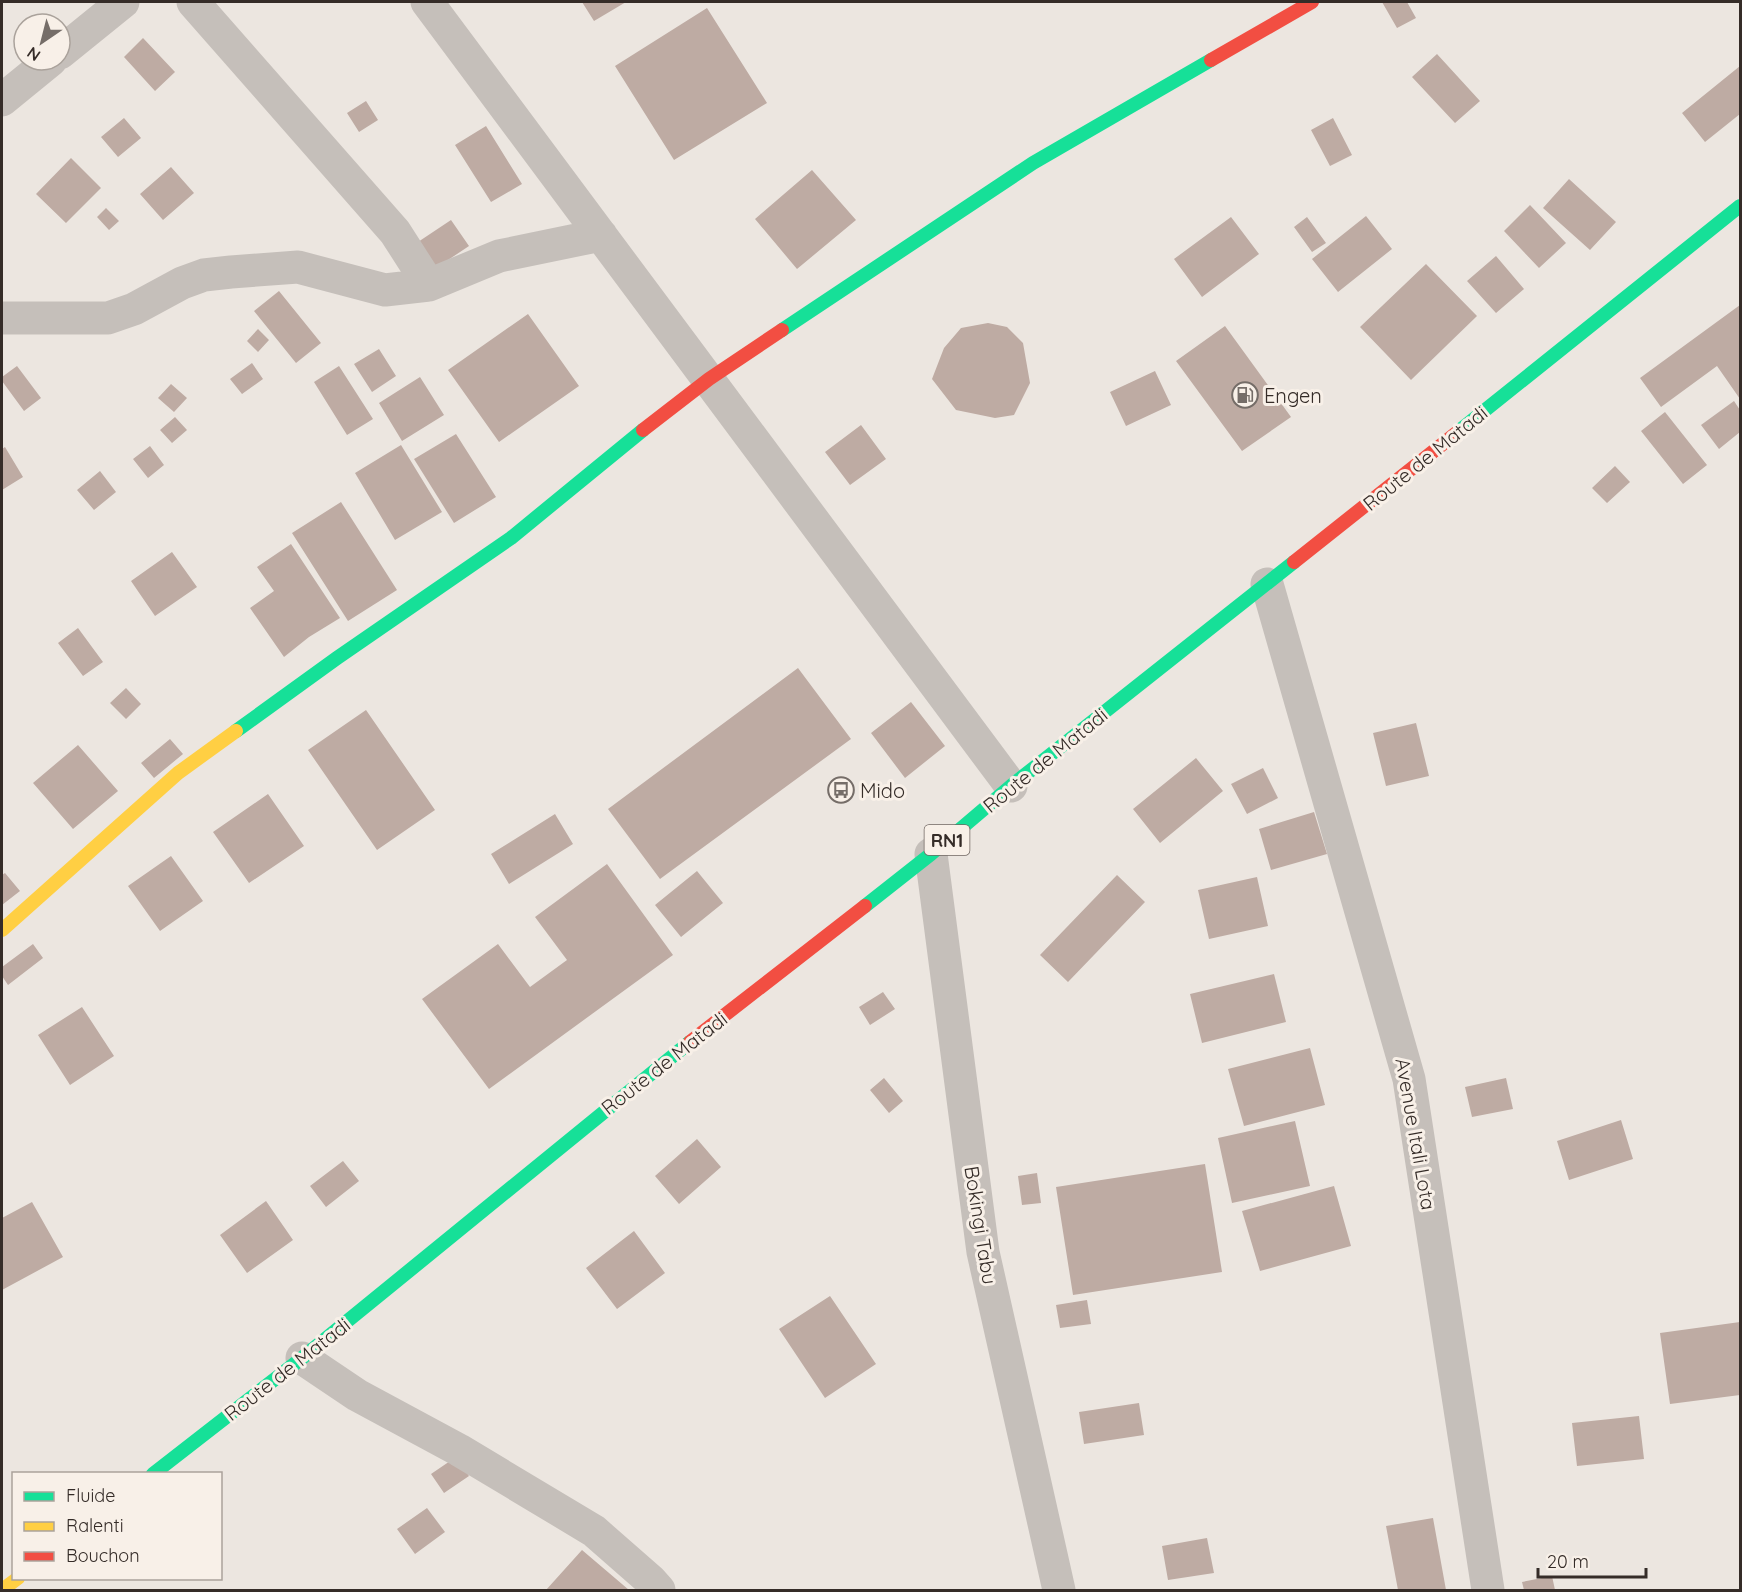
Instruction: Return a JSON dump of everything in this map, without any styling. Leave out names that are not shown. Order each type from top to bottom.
[{"type":"main road","points":[[2,930],[178,773],[337,657],[511,538],[662,414],[709,379],[1033,163],[1312,2]]},
{"type":"main road","name":"Route de Matadi","points":[[154,1472],[302,1358],[635,1085],[931,854],[1011,786],[1740,206]]},
{"type":"main road","points":[[2,1590],[15,1580]]},
{"type":"street","points":[[72,43],[121,2]]},
{"type":"street","points":[[193,2],[395,232],[429,285]]},
{"type":"street","points":[[427,2],[1011,786]]},
{"type":"street","points":[[2,100],[36,72]]},
{"type":"street","points":[[2,318],[108,318],[134,309],[204,274],[298,267],[385,290],[429,285],[499,256],[601,235]]},
{"type":"street","name":"Avenue Itali Lota","points":[[1267,584],[1409,1079],[1488,1590]]},
{"type":"street","name":"Bokingi Tabu","points":[[931,854],[983,1252],[1059,1590]]},
{"type":"street","points":[[302,1358],[357,1395],[459,1450],[594,1531],[659,1590]]},
{"type":"building","points":[[582,2],[626,2],[594,21]]},
{"type":"building","points":[[1382,2],[1407,2],[1416,18],[1397,28]]},
{"type":"building","points":[[707,8],[767,103],[674,160],[615,66]]},
{"type":"building","points":[[143,38],[175,72],[155,91],[124,57]]},
{"type":"building","points":[[1437,54],[1480,101],[1455,123],[1412,77]]},
{"type":"building","points":[[1740,66],[1740,114],[1705,142],[1682,113]]},
{"type":"building","points":[[366,101],[378,120],[359,132],[347,113]]},
{"type":"building","points":[[124,118],[141,138],[118,157],[101,137]]},
{"type":"building","points":[[1333,118],[1352,155],[1330,166],[1311,130]]},
{"type":"building","points":[[486,126],[522,184],[491,202],[455,145]]},
{"type":"building","points":[[71,158],[101,188],[66,223],[36,194]]},
{"type":"building","points":[[171,167],[194,193],[163,220],[140,194]]},
{"type":"building","points":[[812,170],[856,220],[797,269],[755,219]]},
{"type":"building","points":[[1569,179],[1616,222],[1590,250],[1543,208]]},
{"type":"building","points":[[1530,205],[1566,243],[1539,268],[1504,231]]},
{"type":"building","points":[[106,208],[119,221],[109,230],[97,217]]},
{"type":"building","points":[[1366,216],[1392,249],[1338,292],[1312,259]]},
{"type":"building","points":[[1231,217],[1259,254],[1202,297],[1174,259]]},
{"type":"building","points":[[1307,217],[1326,243],[1312,252],[1294,227]]},
{"type":"building","points":[[451,220],[469,246],[436,268],[418,242]]},
{"type":"building","points":[[1496,256],[1524,289],[1496,313],[1467,281]]},
{"type":"building","points":[[1426,264],[1477,316],[1411,380],[1360,327]]},
{"type":"building","points":[[279,291],[321,343],[296,363],[254,311]]},
{"type":"building","points":[[1740,305],[1740,399],[1717,366],[1661,407],[1640,378]]},
{"type":"building","points":[[528,314],[579,386],[499,442],[448,370]]},
{"type":"building","points":[[988,323],[1007,327],[1023,343],[1030,383],[1014,415],[995,418],[956,410],[932,379],[944,348],[961,328]]},
{"type":"building","points":[[1225,326],[1291,417],[1242,451],[1176,361]]},
{"type":"building","points":[[258,329],[269,340],[258,352],[247,341]]},
{"type":"building","points":[[379,349],[396,376],[372,392],[354,364]]},
{"type":"building","points":[[252,363],[263,379],[242,394],[230,379]]},
{"type":"building","points":[[17,366],[41,398],[24,411],[2,381],[2,377]]},
{"type":"building","points":[[339,366],[373,419],[347,435],[314,382]]},
{"type":"building","points":[[1155,371],[1171,405],[1126,426],[1110,392]]},
{"type":"building","points":[[420,377],[444,415],[402,441],[379,403]]},
{"type":"building","points":[[171,384],[187,398],[174,412],[158,398]]},
{"type":"building","points":[[1734,401],[1740,410],[1740,432],[1719,449],[1701,425]]},
{"type":"building","points":[[1665,412],[1707,465],[1683,484],[1641,431]]},
{"type":"building","points":[[175,417],[187,430],[172,443],[160,430]]},
{"type":"building","points":[[861,425],[886,459],[850,485],[825,452]]},
{"type":"building","points":[[456,434],[496,497],[454,523],[414,459]]},
{"type":"building","points":[[401,445],[442,512],[395,540],[355,473]]},
{"type":"building","points":[[150,446],[164,465],[148,478],[133,459]]},
{"type":"building","points":[[5,447],[23,477],[2,490],[2,449]]},
{"type":"building","points":[[1615,466],[1630,482],[1607,503],[1592,488]]},
{"type":"building","points":[[100,471],[116,492],[94,510],[77,490]]},
{"type":"building","points":[[341,502],[397,590],[348,621],[292,533]]},
{"type":"building","points":[[291,544],[340,618],[309,637],[284,657],[250,608],[274,591],[257,567]]},
{"type":"building","points":[[172,552],[197,587],[155,616],[131,581]]},
{"type":"building","points":[[78,628],[103,662],[83,676],[58,643]]},
{"type":"building","points":[[798,668],[851,739],[660,879],[608,809]]},
{"type":"building","points":[[126,688],[141,704],[126,719],[110,703]]},
{"type":"building","points":[[911,702],[945,746],[905,778],[871,733]]},
{"type":"building","points":[[366,710],[435,810],[377,850],[308,750]]},
{"type":"building","points":[[1416,723],[1429,776],[1386,786],[1373,733]]},
{"type":"building","points":[[170,739],[183,754],[154,778],[141,763]]},
{"type":"building","points":[[78,745],[118,791],[73,829],[33,783]]},
{"type":"building","points":[[1196,758],[1223,791],[1160,843],[1133,809]]},
{"type":"building","points":[[1263,768],[1278,798],[1247,814],[1231,784]]},
{"type":"building","points":[[268,794],[304,846],[249,883],[213,832]]},
{"type":"building","points":[[1314,812],[1327,854],[1271,870],[1259,829]]},
{"type":"building","points":[[555,814],[573,844],[509,884],[491,854]]},
{"type":"building","points":[[171,856],[203,901],[160,931],[128,886]]},
{"type":"building","points":[[607,864],[673,955],[489,1089],[422,999],[498,944],[530,987],[567,960],[535,917]]},
{"type":"building","points":[[697,871],[723,903],[681,937],[655,905]]},
{"type":"building","points":[[5,873],[20,891],[2,905],[2,875]]},
{"type":"building","points":[[1117,875],[1145,902],[1068,982],[1040,955]]},
{"type":"building","points":[[1257,877],[1268,926],[1209,939],[1198,890]]},
{"type":"building","points":[[33,944],[43,958],[8,985],[2,976],[2,967]]},
{"type":"building","points":[[1274,974],[1286,1022],[1202,1043],[1190,994]]},
{"type":"building","points":[[883,992],[895,1009],[870,1025],[859,1007]]},
{"type":"building","points":[[82,1007],[114,1056],[70,1085],[38,1035]]},
{"type":"building","points":[[1310,1048],[1325,1105],[1244,1126],[1228,1069]]},
{"type":"building","points":[[884,1078],[903,1101],[889,1113],[870,1090]]},
{"type":"building","points":[[1506,1078],[1513,1109],[1472,1117],[1465,1087]]},
{"type":"building","points":[[1621,1120],[1633,1159],[1569,1180],[1557,1141]]},
{"type":"building","points":[[1295,1121],[1310,1186],[1232,1203],[1218,1138]]},
{"type":"building","points":[[697,1139],[721,1167],[679,1204],[655,1176]]},
{"type":"building","points":[[343,1161],[359,1181],[326,1207],[310,1186]]},
{"type":"building","points":[[1205,1164],[1222,1272],[1073,1295],[1056,1187]]},
{"type":"building","points":[[1037,1173],[1041,1203],[1022,1205],[1018,1176]]},
{"type":"building","points":[[1334,1186],[1351,1246],[1260,1271],[1242,1211]]},
{"type":"building","points":[[266,1201],[293,1240],[247,1273],[220,1235]]},
{"type":"building","points":[[32,1202],[63,1257],[2,1290],[2,1218]]},
{"type":"building","points":[[634,1231],[665,1273],[617,1309],[586,1268]]},
{"type":"building","points":[[830,1296],[876,1364],[825,1398],[779,1329]]},
{"type":"building","points":[[1087,1300],[1091,1324],[1060,1328],[1056,1305]]},
{"type":"building","points":[[1740,1322],[1740,1395],[1670,1404],[1660,1333]]},
{"type":"building","points":[[1139,1403],[1144,1435],[1084,1444],[1079,1412]]},
{"type":"building","points":[[1639,1416],[1644,1459],[1577,1466],[1572,1423]]},
{"type":"building","points":[[456,1457],[469,1476],[444,1493],[431,1474]]},
{"type":"building","points":[[427,1508],[445,1532],[415,1554],[397,1529]]},
{"type":"building","points":[[1433,1518],[1446,1590],[1398,1590],[1386,1526]]},
{"type":"building","points":[[1207,1538],[1214,1573],[1168,1580],[1162,1546]]},
{"type":"building","points":[[582,1550],[629,1590],[546,1590]]},
{"type":"building","points":[[1552,1576],[1555,1590],[1524,1590],[1522,1582]]},
{"type":"traffic: fast","points":[[782,330],[1033,163],[1211,60]]},
{"type":"traffic: fast","points":[[1459,431],[1740,206]]},
{"type":"traffic: fast","points":[[236,731],[511,538],[643,430]]},
{"type":"traffic: fast","points":[[865,906],[1011,786],[1294,562]]},
{"type":"traffic: fast","points":[[156,1472],[302,1358],[690,1042]]},
{"type":"traffic: slow","points":[[2,930],[178,773],[236,731]]},
{"type":"traffic: slow","points":[[2,1590],[15,1580]]},
{"type":"traffic: jam","points":[[1211,60],[1312,2]]},
{"type":"traffic: jam","points":[[643,430],[709,379],[782,330]]},
{"type":"traffic: jam","points":[[1294,562],[1459,431]]},
{"type":"traffic: jam","points":[[690,1042],[865,906]]},
{"type":"place","name":"Engen","points":[[1245,395]]},
{"type":"place","name":"Mido","points":[[841,790]]}]
